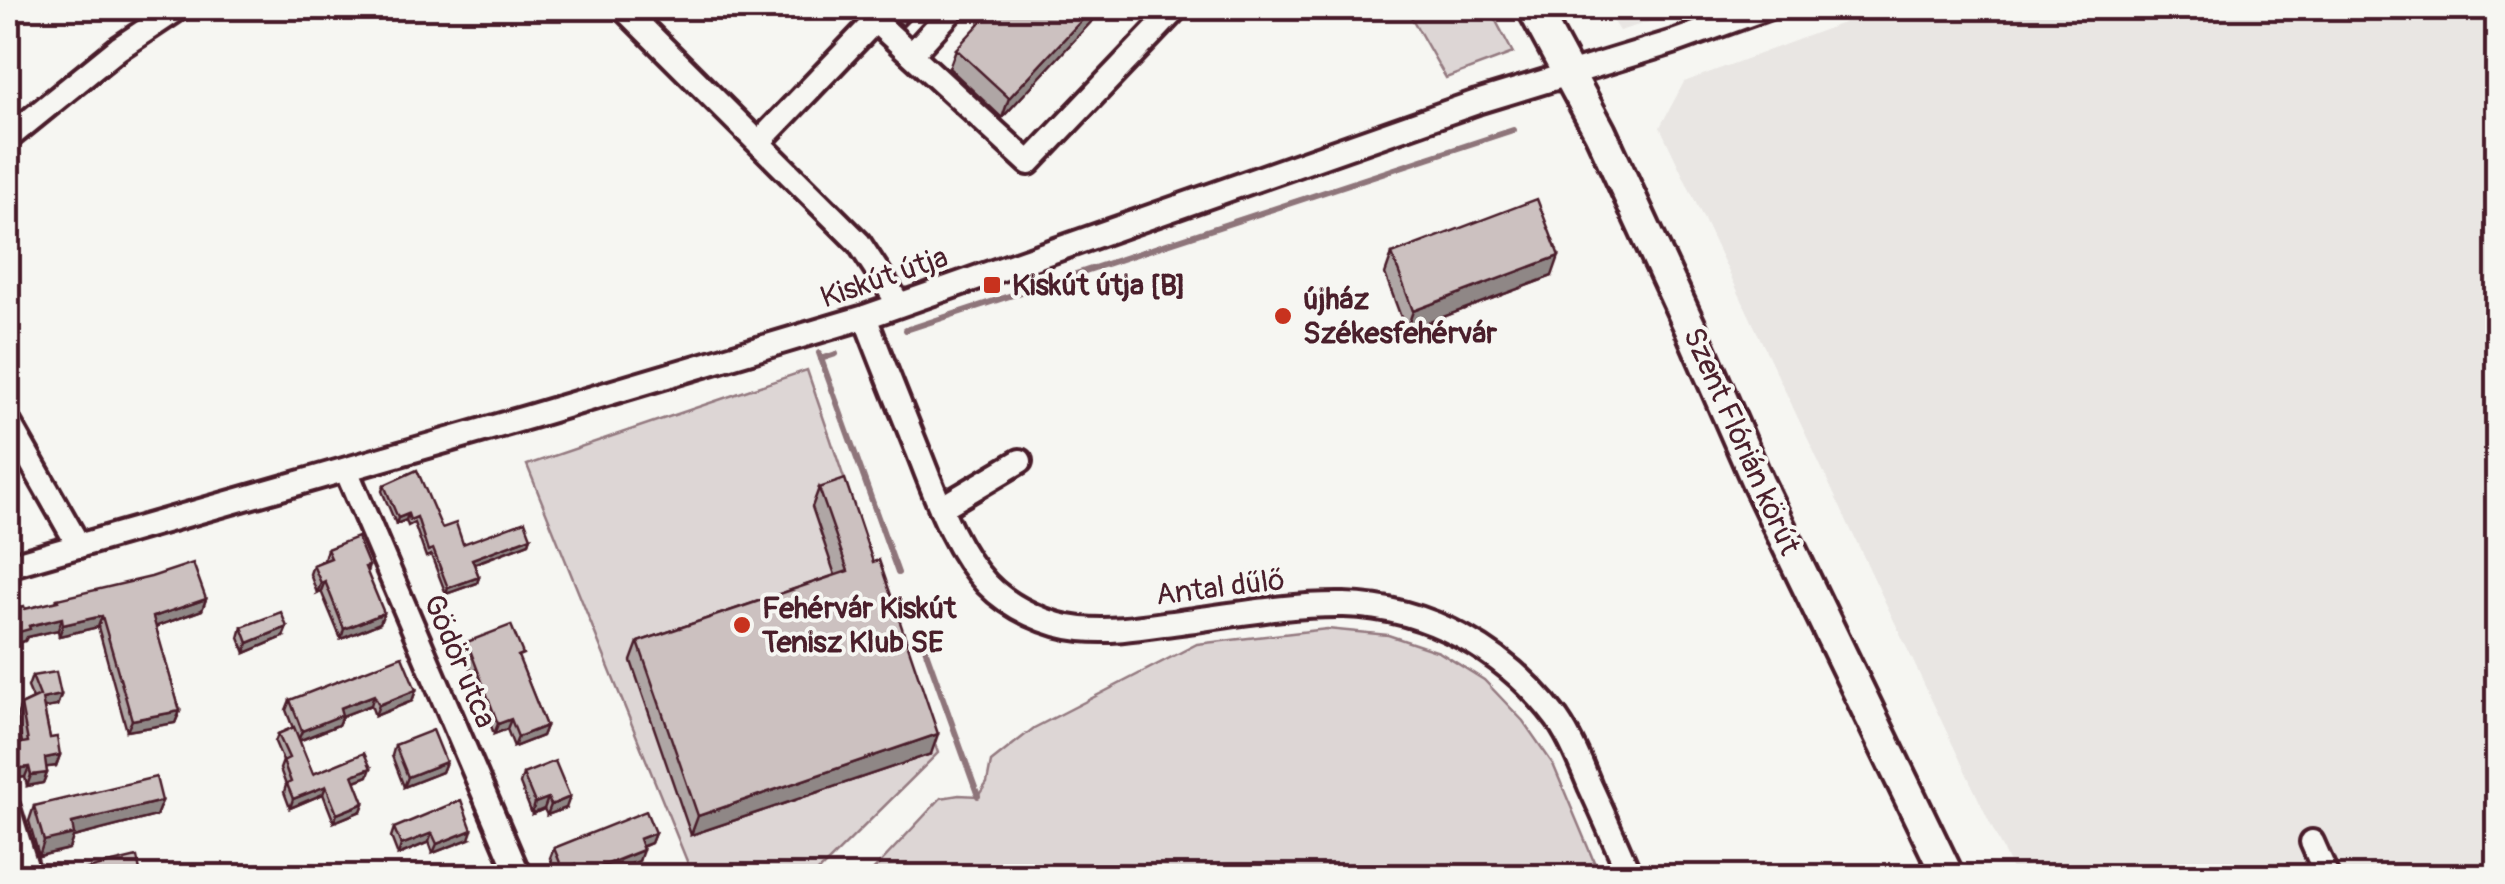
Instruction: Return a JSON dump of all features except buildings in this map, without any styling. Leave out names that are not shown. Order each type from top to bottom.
[{"type":"main road","name":"Szent Flórián körút","points":[[1533,8],[1600,132],[1758,484],[1948,876]]},
{"type":"street","points":[[8,138],[120,48],[179,8]]},
{"type":"street","points":[[624,8],[859,243],[899,304]]},
{"type":"street","points":[[912,54],[954,8]]},
{"type":"street","name":"Kiskút útja","points":[[8,566],[865,318],[1477,102],[1674,42],[1767,8]]},
{"type":"street","points":[[759,142],[868,14],[1029,163],[1172,13]]},
{"type":"street","name":"Antal dűlő","points":[[865,318],[941,508],[966,558],[989,586],[1044,620],[1078,629],[1116,630],[1296,607],[1344,605],[1386,609],[1428,621],[1508,665],[1538,695],[1577,755],[1630,876]]},
{"type":"street","points":[[8,423],[80,546]]},
{"type":"street","points":[[941,508],[1020,461]]},
{"type":"street","name":"Gödör utca","points":[[346,470],[519,876]]},
{"type":"street","points":[[8,808],[29,876]]},
{"type":"street","points":[[2312,842],[2327,876]]},
{"type":"shaded area","points":[[1406,8],[1489,8],[1513,53],[1446,78]]},
{"type":"shaded area","points":[[1604,8],[1696,8],[1619,31]]},
{"type":"shaded area","points":[[1883,8],[2497,8],[2497,876],[2015,876],[1660,127],[1684,82]]},
{"type":"shaded area","name":"Fehérvár Kiskút Tenisz Klub SE","points":[[807,370],[938,753],[814,876],[693,876],[527,465]]},
{"type":"shaded area","points":[[1327,629],[1388,635],[1439,652],[1484,680],[1523,721],[1553,764],[1600,876],[868,876],[941,798],[978,796],[987,783],[991,762],[1034,728],[1197,644]]},
{"type":"waterway","points":[[906,330],[1513,130]]},
{"type":"waterway","points":[[819,353],[898,573]]},
{"type":"waterway","points":[[821,359],[836,354]]},
{"type":"waterway","points":[[918,629],[978,796]]},
{"type":"place","name":"Kiskút útja [B]","points":[[992,285]]},
{"type":"place","name":"újház Székesfehérvár","points":[[1283,316]]},
{"type":"place","name":"Fehérvár Kiskút Tenisz Klub SE","points":[[742,625]]}]
